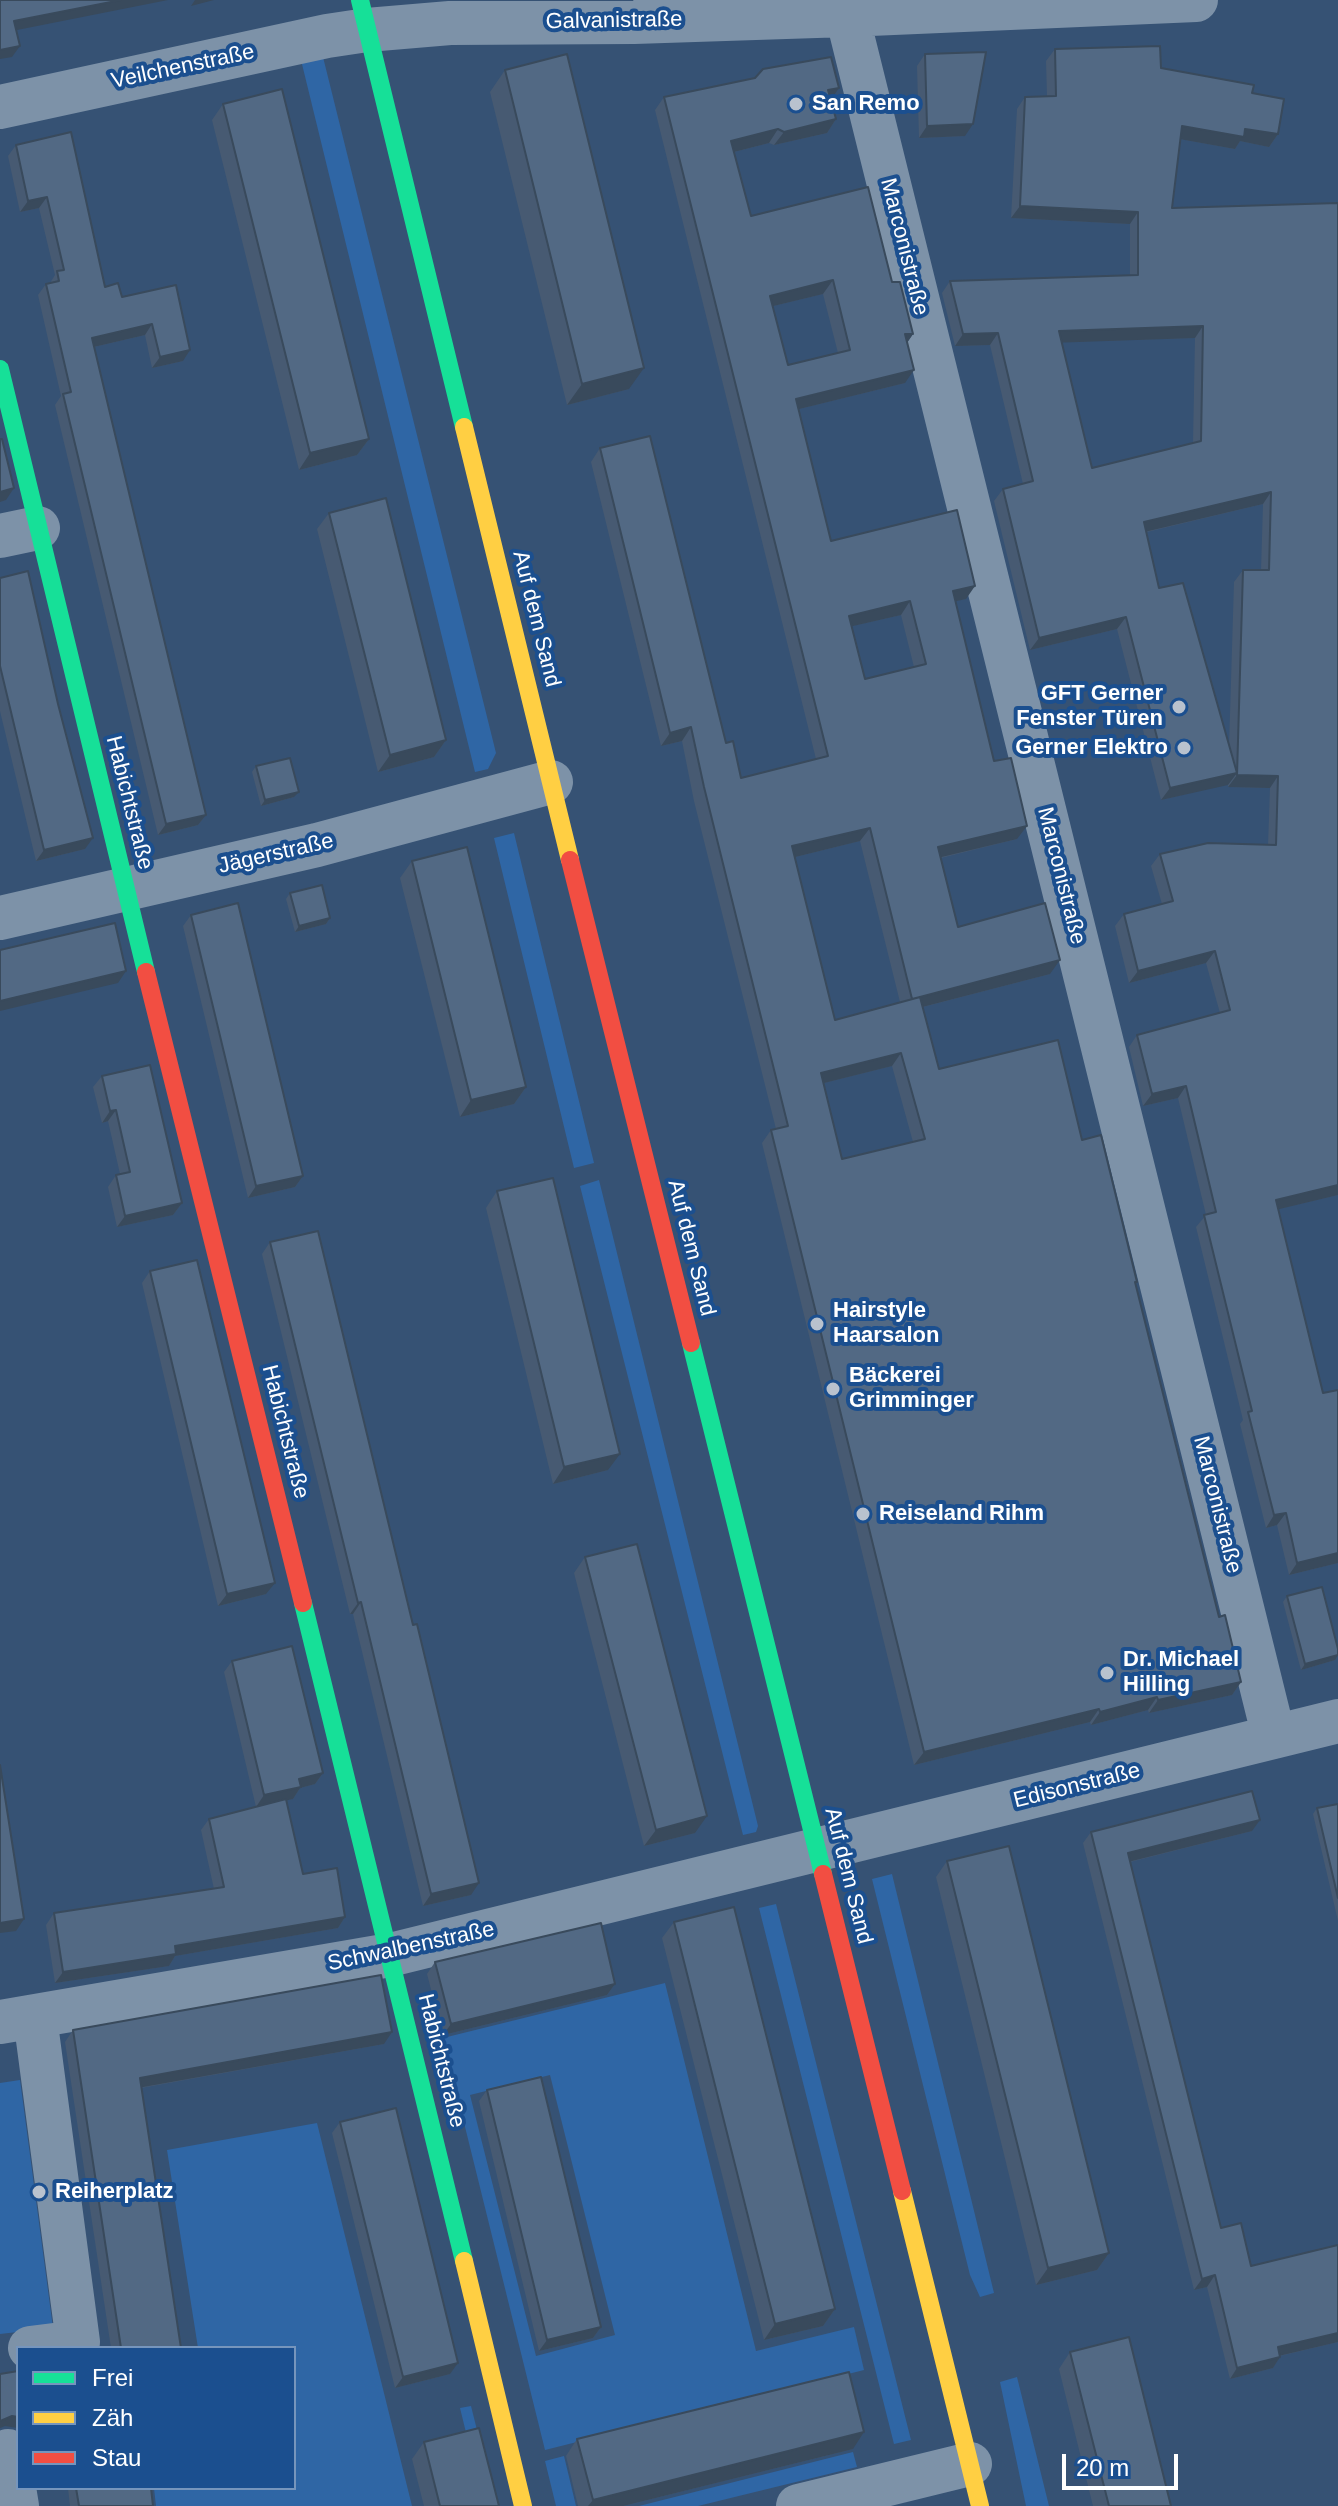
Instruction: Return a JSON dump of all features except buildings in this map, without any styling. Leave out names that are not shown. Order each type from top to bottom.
[{"type":"street","name":"Galvanistraße","points":[[364,15],[450,23],[634,22],[1196,0]]},
{"type":"street","name":"Veilchenstraße","points":[[0,107],[327,36],[364,15]]},
{"type":"street","name":"Auf dem Sand","points":[[364,15],[551,782],[980,2506]]},
{"type":"street","name":"Marconistraße","points":[[847,15],[1274,1737]]},
{"type":"street","name":"Habichtstraße","points":[[0,369],[19,532],[125,888],[390,1955],[523,2506]]},
{"type":"street","name":"Jägerstraße","points":[[0,918],[317,845],[551,782]]},
{"type":"street","name":"Edisonstraße","points":[[817,1851],[1338,1721]]},
{"type":"street","name":"Schwalbenstraße","points":[[17,2020],[390,1955],[817,1851]]},
{"type":"street","points":[[17,2020],[78,2342],[46,2346]]},
{"type":"street","points":[[8,2451],[17,2506]]},
{"type":"street","points":[[798,2506],[970,2464]]},
{"type":"shaded area","points":[[323,57],[496,753],[488,769],[475,772],[301,60]]},
{"type":"shaded area","points":[[514,833],[594,1163],[574,1168],[494,838]]},
{"type":"shaded area","points":[[599,1180],[758,1826],[756,1832],[743,1835],[580,1186]]},
{"type":"shaded area","points":[[892,1874],[994,2293],[980,2297],[970,2275],[872,1879]]},
{"type":"shaded area","points":[[776,1904],[911,2440],[894,2444],[759,1908]]},
{"type":"shaded area","points":[[665,1983],[756,2351],[854,2327],[864,2370],[545,2450],[443,2038]],"holes":[[[550,2075],[615,2335],[536,2356],[470,2095]]]},
{"type":"shaded area","name":"Reiherplatz","points":[[20,2080],[53,2328],[0,2334],[0,2083]]},
{"type":"shaded area","points":[[317,2123],[412,2506],[156,2506],[154,2490],[296,2490],[296,2346],[198,2346],[167,2150]]},
{"type":"shaded area","points":[[1017,2377],[1049,2506],[1026,2506],[1000,2382]]},
{"type":"shaded area","points":[[471,2406],[496,2506],[484,2506],[460,2408]]},
{"type":"shaded area","points":[[853,2452],[857,2467],[698,2506],[639,2506]]},
{"type":"shaded area","points":[[564,2456],[576,2506],[556,2506],[545,2461]]},
{"type":"traffic: fast","points":[[360,0],[464,427]]},
{"type":"traffic: fast","points":[[0,369],[146,972]]},
{"type":"traffic: fast","points":[[691,1343],[823,1874]]},
{"type":"traffic: fast","points":[[303,1603],[464,2261]]},
{"type":"traffic: slow","points":[[464,427],[570,860]]},
{"type":"traffic: slow","points":[[902,2191],[980,2506]]},
{"type":"traffic: slow","points":[[464,2261],[523,2506]]},
{"type":"traffic: jam","points":[[570,860],[691,1343]]},
{"type":"traffic: jam","points":[[146,972],[303,1603]]},
{"type":"traffic: jam","points":[[823,1874],[902,2191]]},
{"type":"place","name":"San Remo","points":[[796,104]]},
{"type":"place","name":"GFT Gerner Fenster Türen","points":[[1179,707]]},
{"type":"place","name":"Gerner Elektro","points":[[1184,748]]},
{"type":"place","name":"Hairstyle Haarsalon","points":[[817,1324]]},
{"type":"place","name":"Bäckerei Grimminger","points":[[833,1389]]},
{"type":"place","name":"Reiseland Rihm","points":[[863,1514]]},
{"type":"place","name":"Dr. Michael Hilling","points":[[1107,1673]]},
{"type":"place","name":"Reiherplatz","points":[[39,2192]]}]
